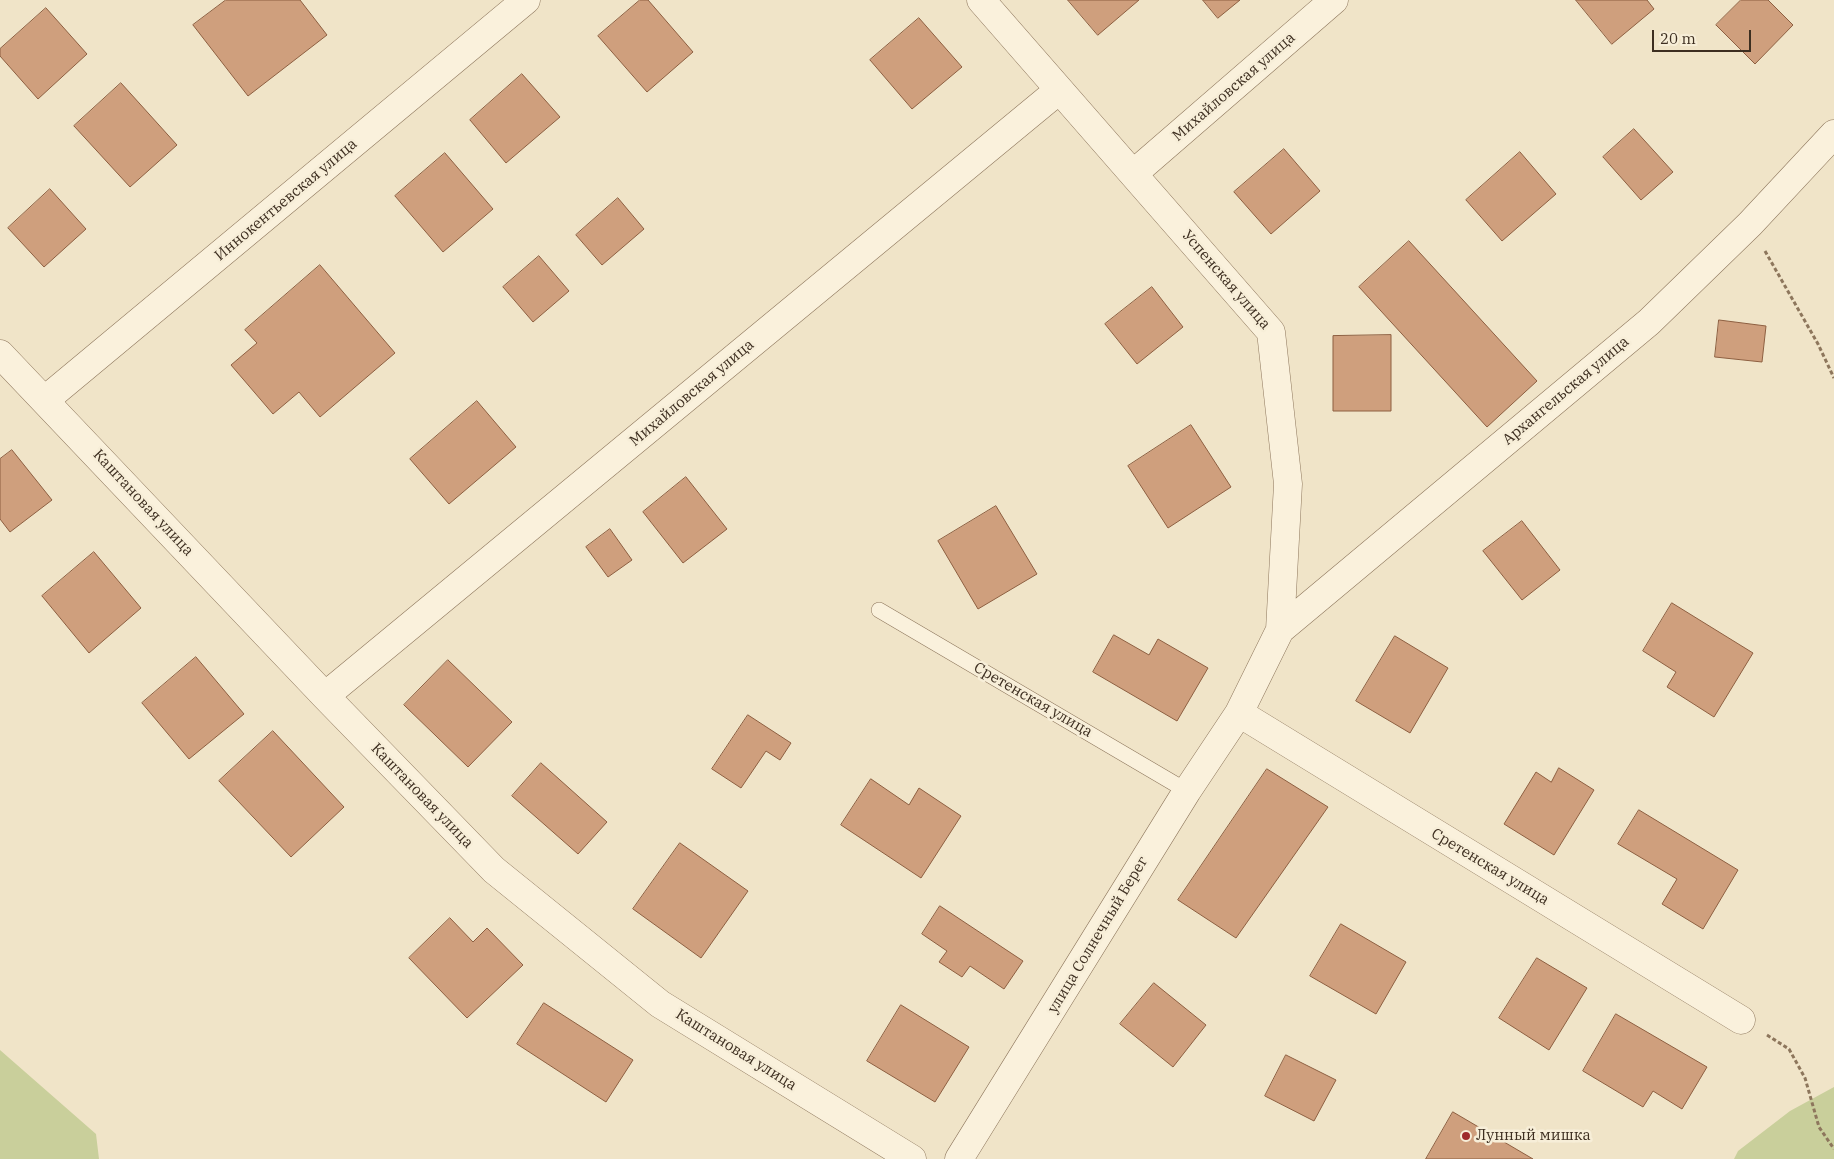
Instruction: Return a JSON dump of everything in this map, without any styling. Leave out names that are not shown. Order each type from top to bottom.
[{"type":"street","name":"Иннокентьевская улица","points":[[44,400],[526,0]]},
{"type":"street","name":"Успенская улица","points":[[981,0],[1271,332],[1288,484],[1280,630],[1239,713]]},
{"type":"street","name":"Михайловская улица","points":[[1134,174],[1334,0]]},
{"type":"street","name":"Михайловская улица","points":[[325,696],[1060,90]]},
{"type":"street","name":"Архангельская улица","points":[[1280,630],[1649,322],[1750,224],[1834,134]]},
{"type":"street","name":"Каштановая улица","points":[[0,354],[325,696],[494,870],[660,1004],[912,1159]]},
{"type":"street","name":"улица Солнечный Берег","points":[[959,1159],[1187,791],[1239,713]]},
{"type":"street","name":"Сретенская улица","points":[[1239,713],[1741,1020]]},
{"type":"lane","name":"Сретенская улица","points":[[879,610],[1187,791]]},
{"type":"path","points":[[1750,224],[1818,344],[1834,378]]},
{"type":"path","points":[[1741,1020],[1789,1049],[1805,1078],[1819,1127],[1834,1149]]},
{"type":"green space","points":[[0,1050],[96,1134],[99,1159],[0,1159]]},
{"type":"green space","points":[[1834,1087],[1834,1159],[1734,1159],[1738,1151],[1790,1111]]},
{"type":"building","points":[[226,0],[300,0],[327,35],[248,96],[193,25]]},
{"type":"building","points":[[640,0],[648,0],[693,52],[647,92],[598,36]]},
{"type":"building","points":[[1068,0],[1139,0],[1098,35]]},
{"type":"building","points":[[1203,0],[1240,0],[1218,18]]},
{"type":"building","points":[[1576,0],[1647,0],[1654,9],[1612,44]]},
{"type":"building","points":[[1741,0],[1768,0],[1793,25],[1755,64],[1716,25]]},
{"type":"building","points":[[46,8],[87,54],[38,99],[0,56],[0,49]]},
{"type":"building","points":[[919,18],[962,67],[912,109],[870,60]]},
{"type":"building","points":[[522,74],[560,117],[506,163],[470,120]]},
{"type":"building","points":[[121,83],[177,145],[130,187],[74,126]]},
{"type":"building","points":[[1634,129],[1673,172],[1641,200],[1603,157]]},
{"type":"building","points":[[1284,149],[1320,191],[1271,234],[1234,192]]},
{"type":"building","points":[[1520,152],[1556,194],[1502,241],[1466,200]]},
{"type":"building","points":[[445,153],[493,209],[443,252],[395,196]]},
{"type":"building","points":[[50,189],[86,229],[44,267],[8,228]]},
{"type":"building","points":[[618,198],[644,229],[602,265],[576,235]]},
{"type":"building","points":[[1409,241],[1537,381],[1487,427],[1359,287]]},
{"type":"building","points":[[539,256],[569,291],[533,322],[503,287]]},
{"type":"building","points":[[320,265],[395,353],[320,417],[299,392],[273,414],[231,365],[257,343],[245,330]]},
{"type":"building","points":[[1152,287],[1183,327],[1137,364],[1105,324]]},
{"type":"building","points":[[1719,320],[1766,326],[1762,362],[1715,357]]},
{"type":"building","points":[[1391,335],[1391,411],[1333,411],[1333,336]]},
{"type":"building","points":[[477,401],[516,447],[449,504],[410,459]]},
{"type":"building","points":[[1191,425],[1231,487],[1168,528],[1128,466]]},
{"type":"building","points":[[12,450],[52,500],[10,532],[0,519],[0,459]]},
{"type":"building","points":[[686,477],[727,529],[683,563],[643,512]]},
{"type":"building","points":[[996,506],[1037,574],[978,609],[938,541]]},
{"type":"building","points":[[1522,521],[1560,570],[1522,600],[1483,551]]},
{"type":"building","points":[[610,529],[632,560],[608,577],[586,547]]},
{"type":"building","points":[[94,552],[141,608],[89,653],[42,596]]},
{"type":"building","points":[[1672,603],[1753,653],[1714,717],[1667,687],[1676,672],[1643,651]]},
{"type":"building","points":[[1114,635],[1149,655],[1158,639],[1208,668],[1177,721],[1093,672]]},
{"type":"building","points":[[1395,636],[1448,668],[1410,733],[1356,701]]},
{"type":"building","points":[[196,657],[244,714],[189,759],[142,703]]},
{"type":"building","points":[[448,660],[512,722],[468,767],[404,705]]},
{"type":"building","points":[[748,715],[791,743],[780,760],[766,751],[741,788],[712,769]]},
{"type":"building","points":[[273,731],[344,807],[291,857],[219,781]]},
{"type":"building","points":[[541,763],[607,822],[578,854],[512,796]]},
{"type":"building","points":[[1559,768],[1594,790],[1554,855],[1504,824],[1536,772],[1551,782]]},
{"type":"building","points":[[1267,769],[1328,807],[1236,938],[1178,900]]},
{"type":"building","points":[[871,779],[909,805],[919,788],[961,816],[921,878],[841,825]]},
{"type":"building","points":[[1639,810],[1738,870],[1703,929],[1662,904],[1677,879],[1618,844]]},
{"type":"building","points":[[680,843],[748,891],[701,958],[633,909]]},
{"type":"building","points":[[940,906],[1023,961],[1004,989],[970,966],[962,977],[939,962],[947,951],[922,934]]},
{"type":"building","points":[[450,918],[473,942],[487,928],[523,965],[467,1018],[409,958]]},
{"type":"building","points":[[1341,924],[1406,962],[1376,1014],[1310,976]]},
{"type":"building","points":[[1537,958],[1587,988],[1549,1050],[1499,1018]]},
{"type":"building","points":[[1154,983],[1206,1025],[1173,1067],[1120,1024]]},
{"type":"building","points":[[544,1003],[633,1060],[606,1102],[517,1044]]},
{"type":"building","points":[[901,1005],[969,1047],[935,1102],[867,1061]]},
{"type":"building","points":[[1616,1014],[1707,1067],[1682,1109],[1653,1091],[1643,1107],[1583,1071]]},
{"type":"building","points":[[1286,1055],[1336,1080],[1314,1121],[1265,1096]]},
{"type":"building","name":"Лунный мишка","points":[[1453,1112],[1533,1159],[1426,1159]]},
{"type":"place","name":"Лунный мишка","points":[[1466,1136]]}]
